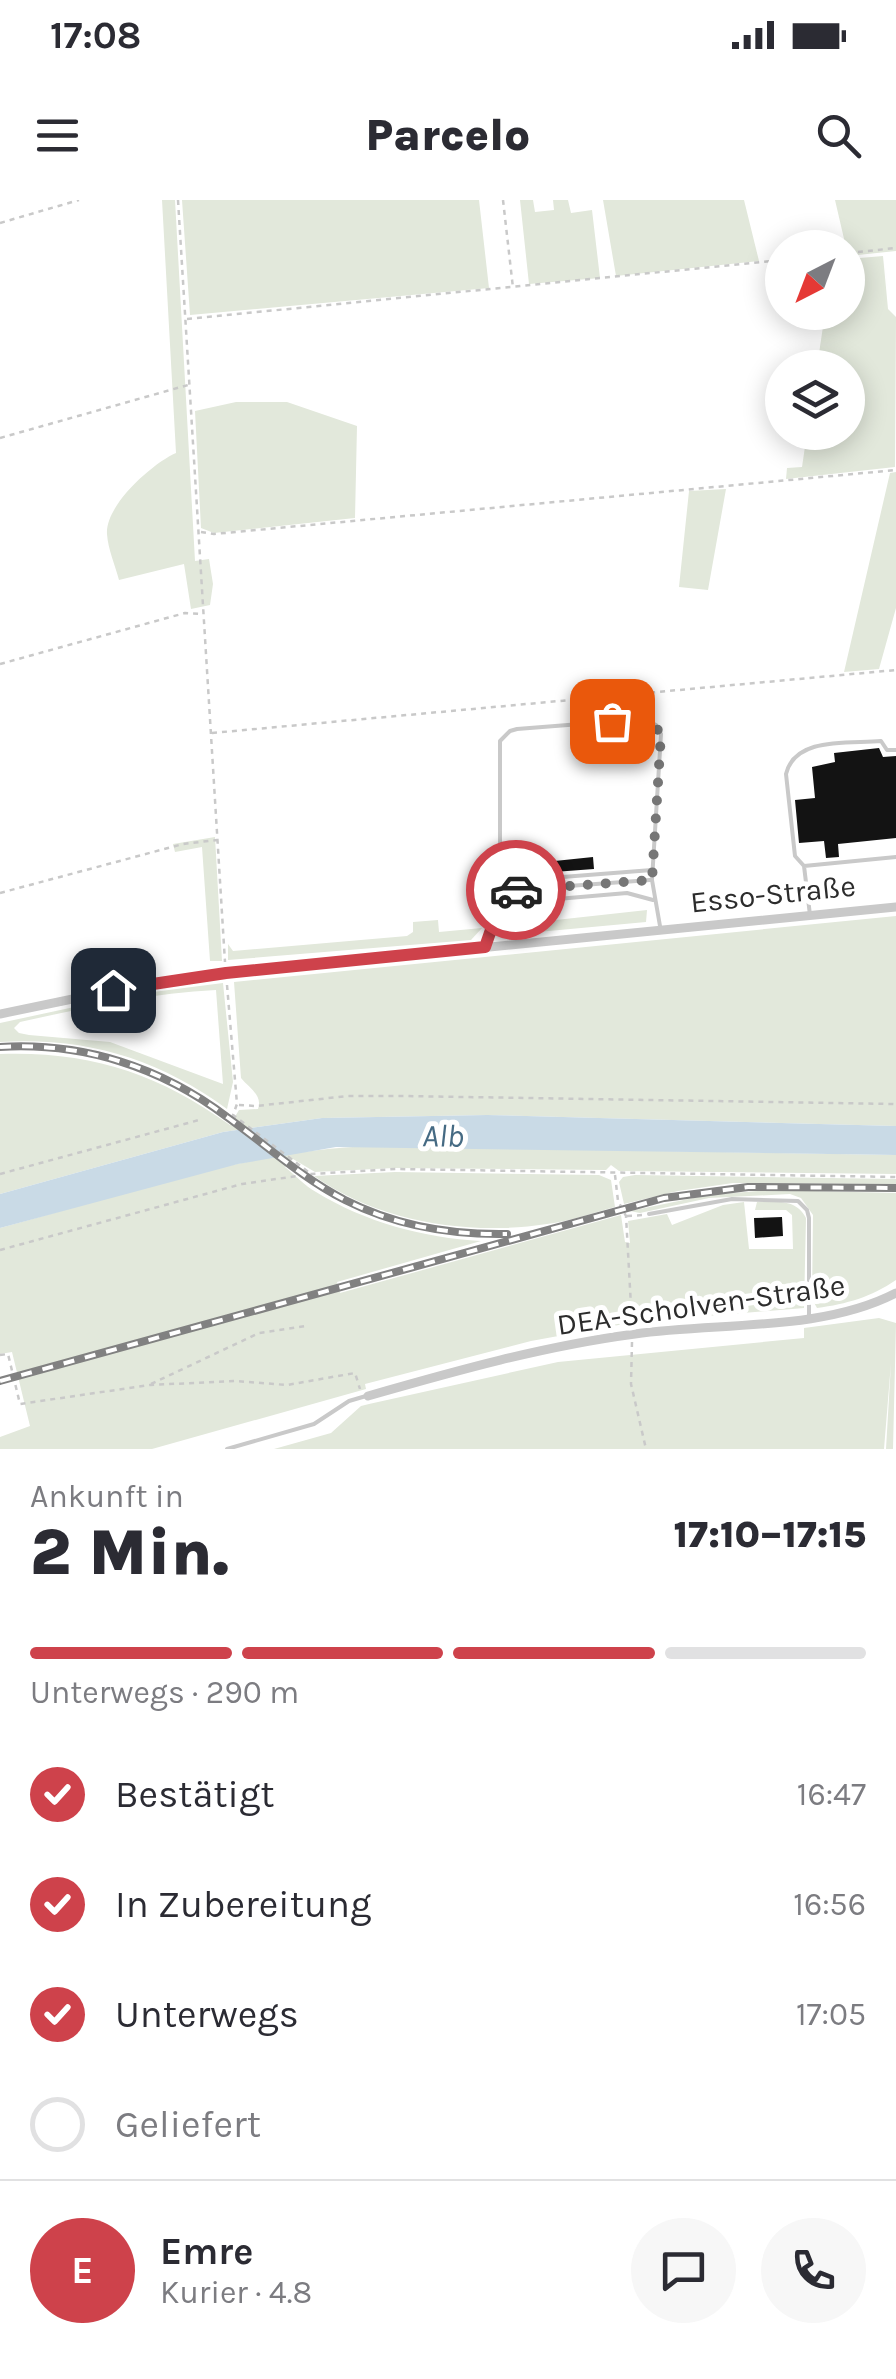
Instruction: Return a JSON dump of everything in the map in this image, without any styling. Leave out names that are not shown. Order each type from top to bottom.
[{"type":"street","name":"Esso-Straße","points":[[0,1014],[140,985],[226,973],[896,907]]},
{"type":"street","name":"DEA-Scholven-Straße","points":[[365,1396],[529,1354],[633,1334],[852,1313],[896,1293]]},
{"type":"lane","points":[[485,947],[500,904],[500,742],[504,735],[518,729],[644,719],[656,725],[661,734],[652,880],[661,930]]},
{"type":"lane","points":[[810,916],[804,866],[795,856],[786,774],[796,754],[804,748],[881,741],[887,750],[896,750]]},
{"type":"lane","points":[[804,866],[896,857]]},
{"type":"lane","points":[[500,882],[652,870]]},
{"type":"lane","points":[[500,891],[652,880]]},
{"type":"lane","points":[[500,904],[626,893],[654,900]]},
{"type":"lane","points":[[649,1214],[732,1198],[798,1201],[808,1218],[809,1318]]},
{"type":"lane","name":"DEA-Scholven-Straße","points":[[227,1449],[314,1424],[349,1401],[365,1396]]},
{"type":"path","points":[[0,223],[79,200]]},
{"type":"path","points":[[178,200],[226,973],[238,1104],[233,1115],[311,1174]]},
{"type":"path","points":[[502,200],[513,288]]},
{"type":"path","points":[[865,251],[896,248]]},
{"type":"path","points":[[186,319],[765,262]]},
{"type":"path","points":[[0,438],[190,384]]},
{"type":"path","points":[[198,532],[214,534],[896,470]]},
{"type":"path","points":[[0,664],[184,614],[204,615]]},
{"type":"path","points":[[212,733],[896,670]]},
{"type":"path","points":[[0,894],[183,844],[218,840]]},
{"type":"path","points":[[238,1104],[256,1106],[366,1096],[896,1104]]},
{"type":"path","points":[[0,1174],[199,1120]]},
{"type":"path","points":[[0,1250],[242,1184],[311,1174],[396,1169],[896,1177]]},
{"type":"path","points":[[615,1173],[618,1200],[626,1216],[633,1334],[630,1384],[646,1449]]},
{"type":"path","points":[[626,1216],[649,1214]]},
{"type":"path","points":[[150,1384],[259,1332],[306,1326]]},
{"type":"path","points":[[0,1355],[8,1354],[20,1404],[150,1384],[235,1381],[286,1385],[355,1373],[365,1396]]},
{"type":"shaded area","points":[[162,200],[175,200],[195,561],[209,559],[213,584],[210,605],[191,609],[184,564],[119,580],[107,534],[108,523],[122,498],[144,475],[176,453]]},
{"type":"shaded area","points":[[182,200],[479,200],[489,288],[190,315]]},
{"type":"shaded area","points":[[520,200],[533,200],[535,212],[554,210],[553,200],[568,200],[571,213],[592,210],[600,278],[529,284]]},
{"type":"shaded area","points":[[603,200],[744,200],[759,261],[616,276]]},
{"type":"shaded area","points":[[835,200],[896,200],[896,251],[865,254],[865,230],[842,230]]},
{"type":"shaded area","points":[[883,256],[888,309],[896,317],[895,467],[786,479],[787,468],[802,467],[804,450],[865,450],[865,350],[820,350],[822,330],[865,330],[865,258]]},
{"type":"shaded area","points":[[236,402],[287,402],[357,426],[355,518],[214,533],[201,528],[195,411]]},
{"type":"shaded area","points":[[896,472],[896,608],[879,669],[844,672],[890,473]]},
{"type":"shaded area","points":[[726,489],[708,590],[679,587],[689,491]]},
{"type":"shaded area","points":[[215,837],[222,961],[210,961],[202,847],[175,852],[173,844]]},
{"type":"shaded area","points":[[647,910],[646,922],[505,935],[501,931],[501,926]]},
{"type":"shaded area","points":[[896,916],[896,1126],[487,1115],[322,1118],[223,1132],[0,1194],[0,1054],[64,1057],[121,1069],[176,1092],[230,1125],[239,1110],[258,1109],[259,1104],[241,1078],[234,982]]},
{"type":"shaded area","points":[[438,920],[439,932],[482,928],[471,940],[228,960],[228,944],[233,951],[407,936],[413,932],[413,922]]},
{"type":"shaded area","points":[[223,983],[233,1082],[227,1109],[174,1076],[120,1054],[62,1043],[0,1042],[0,1023],[130,995]],"holes":[[[216,990],[223,1084],[110,1042],[29,1035],[14,1028],[20,1022],[117,1002]]]},
{"type":"shaded area","points":[[376,1146],[896,1155],[896,1174],[619,1171],[611,1165],[606,1170],[394,1168],[315,1172],[293,1159],[285,1167],[316,1192],[354,1212],[417,1232],[481,1241],[337,1282],[340,1293],[621,1215],[625,1242],[630,1243],[628,1221],[667,1214],[672,1225],[723,1205],[744,1202],[749,1249],[793,1249],[792,1215],[786,1210],[755,1210],[757,1202],[778,1202],[797,1207],[806,1218],[804,1308],[635,1322],[531,1341],[365,1384],[366,1389],[152,1449],[0,1449],[0,1437],[30,1426],[12,1352],[0,1354],[0,1228],[234,1165],[281,1155]]},
{"type":"shaded area","points":[[395,1172],[599,1175],[611,1180],[615,1207],[547,1224],[456,1226],[396,1215],[367,1205],[314,1176]]},
{"type":"shaded area","points":[[635,1175],[896,1179],[896,1184],[733,1183],[624,1204],[619,1182]]},
{"type":"shaded area","points":[[770,1190],[896,1193],[896,1280],[858,1299],[817,1308],[812,1299],[813,1215],[801,1198],[790,1194],[709,1198],[640,1213],[630,1211],[708,1195]]},
{"type":"shaded area","points":[[879,1318],[896,1323],[893,1449],[886,1449],[891,1363],[884,1449],[274,1449],[331,1433],[361,1406],[558,1362],[804,1338],[804,1328]]},
{"type":"water","name":"Alb","points":[[487,1115],[896,1126],[896,1155],[336,1147],[238,1164],[0,1228],[0,1194],[223,1132],[322,1118]]},
{"type":"building","points":[[879,748],[883,757],[896,756],[896,838],[838,844],[839,857],[826,858],[824,841],[799,843],[795,800],[815,798],[812,767],[835,762],[834,753]]},
{"type":"building","points":[[593,857],[594,869],[527,874],[526,864]]},
{"type":"building","points":[[782,1217],[783,1236],[755,1238],[754,1218]]},
{"type":"railway","points":[[0,1047],[61,1049],[120,1061],[202,1099],[314,1182],[364,1209],[424,1227],[507,1234]]},
{"type":"railway","points":[[0,1381],[664,1198],[748,1187],[896,1188]]},
{"type":"way so far","points":[[516,890],[652,880],[661,734],[650,720],[612,721]]},
{"type":"route","points":[[113,990],[226,973],[485,947],[500,904],[500,891],[516,890]]}]
